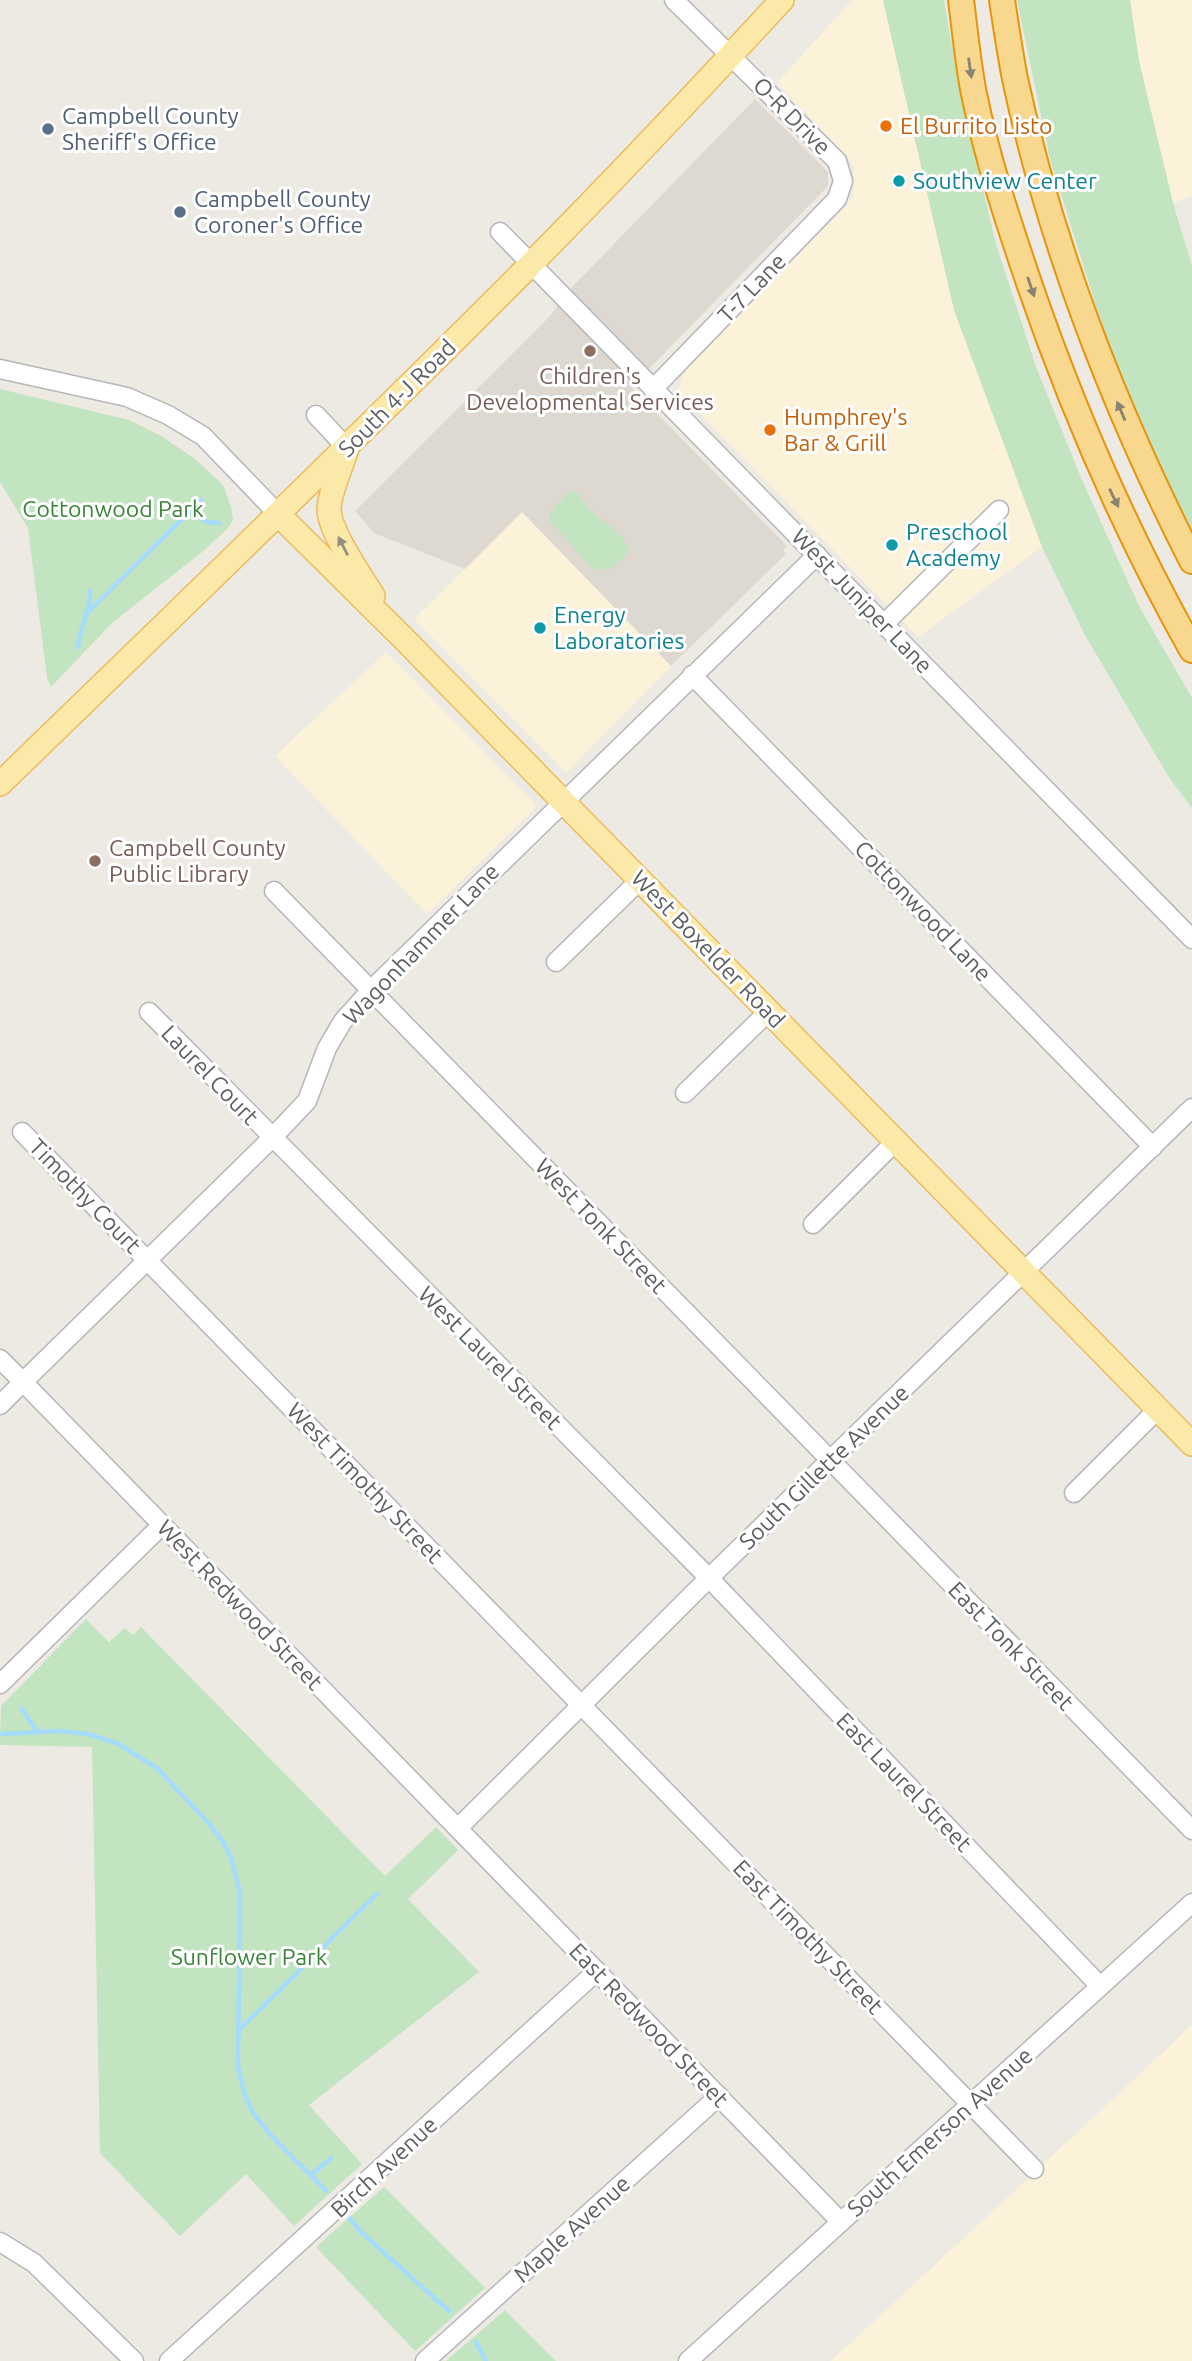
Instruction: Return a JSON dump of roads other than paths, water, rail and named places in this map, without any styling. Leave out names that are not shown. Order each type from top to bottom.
[{"type":"highway","points":[[961,0],[978,108],[1011,228],[1054,356],[1100,470],[1192,651]]},
{"type":"highway","points":[[1002,0],[1015,79],[1047,204],[1074,289],[1129,430],[1192,561]]},
{"type":"main road","name":"South 4-J Road","points":[[0,784],[347,448],[531,264],[732,56],[773,3]]},
{"type":"main road","points":[[347,448],[329,507],[331,521],[346,553],[391,625]]},
{"type":"main road","points":[[278,514],[391,625]]},
{"type":"main road","name":"West Boxelder Road","points":[[391,625],[1192,1444]]},
{"type":"street","name":"O-R Drive","points":[[674,0],[837,161],[843,181]]},
{"type":"street","name":"T-7 Lane","points":[[653,389],[837,199],[843,181]]},
{"type":"street","name":"West Juniper Lane","points":[[500,232],[1192,939]]},
{"type":"street","points":[[0,369],[127,397],[168,415],[203,436],[278,514]]},
{"type":"street","points":[[316,415],[347,448]]},
{"type":"street","points":[[884,624],[999,510]]},
{"type":"street","name":"Wagonhammer Lane","points":[[0,1405],[272,1139],[307,1101],[327,1048],[343,1021],[371,990],[817,555]]},
{"type":"street","name":"Cottonwood Lane","points":[[692,675],[1153,1147]]},
{"type":"street","points":[[556,962],[640,880]]},
{"type":"street","name":"West Tonk Street","points":[[274,891],[831,1462]]},
{"type":"street","points":[[685,1093],[769,1011]]},
{"type":"street","name":"Laurel Court","points":[[149,1012],[272,1139]]},
{"type":"street","name":"South Gillette Avenue","points":[[458,1828],[709,1578],[1192,1108]]},
{"type":"street","name":"Timothy Court","points":[[22,1132],[147,1260]]},
{"type":"street","name":"West Laurel Street","points":[[272,1139],[709,1578]]},
{"type":"street","points":[[813,1224],[896,1141]]},
{"type":"street","name":"West Timothy Street","points":[[147,1260],[582,1705]]},
{"type":"street","name":"West Redwood Street","points":[[0,1359],[458,1828]]},
{"type":"street","points":[[1074,1493],[1158,1409]]},
{"type":"street","name":"East Tonk Street","points":[[831,1462],[1192,1830]]},
{"type":"street","points":[[0,1684],[162,1525]]},
{"type":"street","name":"East Laurel Street","points":[[709,1578],[1100,1986]]},
{"type":"street","name":"East Timothy Street","points":[[582,1705],[1034,2169]]},
{"type":"street","name":"East Redwood Street","points":[[458,1828],[841,2222]]},
{"type":"street","name":"South Emerson Avenue","points":[[688,2361],[1192,1903]]},
{"type":"street","name":"Birch Avenue","points":[[169,2361],[597,1971]]},
{"type":"street","name":"Maple Avenue","points":[[425,2361],[719,2096]]},
{"type":"street","points":[[0,2242],[34,2263],[134,2361]]},
{"type":"waterway","points":[[89,611],[201,500]]},
{"type":"waterway","points":[[189,512],[207,522],[220,523]]},
{"type":"waterway","points":[[78,647],[89,606],[90,591]]},
{"type":"waterway","points":[[22,1709],[37,1731]]},
{"type":"waterway","points":[[0,1734],[60,1731],[88,1734],[119,1744],[158,1769],[222,1840],[231,1858],[240,1892],[238,2067],[246,2099],[267,2131],[326,2191]]},
{"type":"waterway","points":[[239,2030],[377,1894]]},
{"type":"waterway","points":[[311,2175],[331,2158]]},
{"type":"waterway","points":[[350,2219],[449,2311]]},
{"type":"waterway","points":[[476,2342],[486,2361]]},
{"type":"place","name":"El Burrito Listo","points":[[886,126]]},
{"type":"place","name":"Campbell County Sheriff's Office","points":[[48,129]]},
{"type":"place","name":"Southview Center","points":[[899,181]]},
{"type":"place","name":"Campbell County Coroner's Office","points":[[180,212]]},
{"type":"place","name":"Children's Developmental Services","points":[[590,351]]},
{"type":"place","name":"Humphrey's Bar & Grill","points":[[770,430]]},
{"type":"place","name":"Preschool Academy","points":[[892,545]]},
{"type":"place","name":"Energy Laboratories","points":[[540,628]]},
{"type":"place","name":"Campbell County Public Library","points":[[95,861]]},
{"type":"park label","name":"Cottonwood Park","points":[[113,509]]},
{"type":"park label","name":"Sunflower Park","points":[[249,1957]]}]
